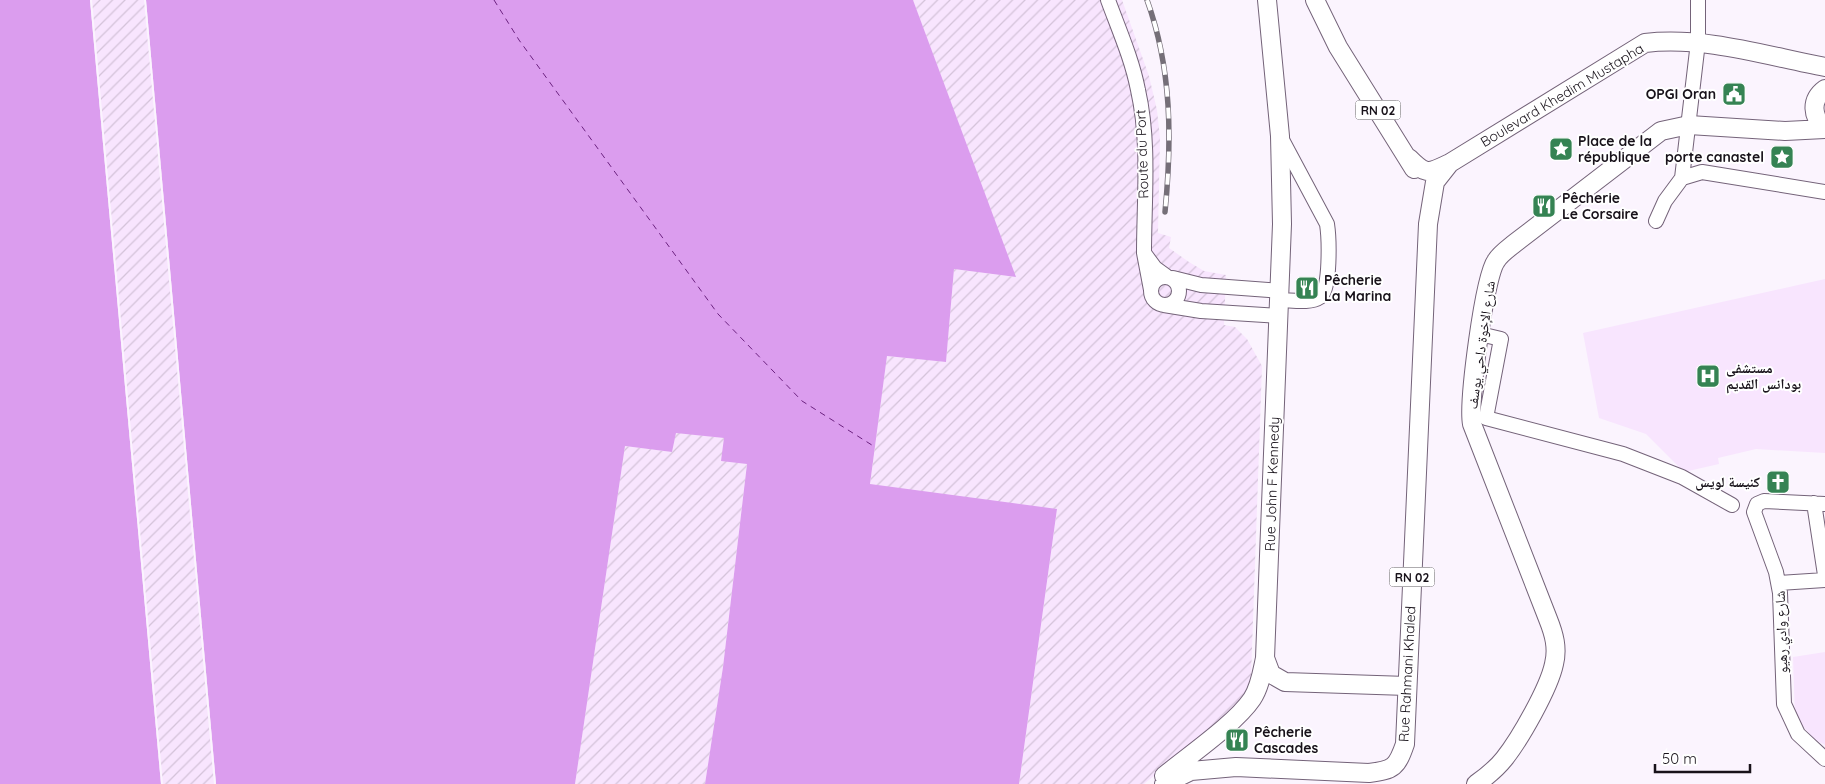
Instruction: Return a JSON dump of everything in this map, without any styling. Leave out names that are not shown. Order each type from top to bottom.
[{"type":"main road","name":"Rue John F Kennedy","points":[[1154,784],[1213,736],[1252,699],[1258,686],[1265,658],[1280,302],[1280,136],[1267,0]]},
{"type":"main road","name":"RN 02","points":[[1315,0],[1338,47],[1409,158],[1426,195],[1428,224]]},
{"type":"main road","name":"Boulevard Khedim Mustapha","points":[[1450,163],[1645,43],[1670,40],[1698,42],[1825,67]]},
{"type":"main road","points":[[1825,89],[1818,95],[1814,110],[1815,117],[1825,129]]},
{"type":"main road","points":[[1785,131],[1814,110]]},
{"type":"main road","name":"شارع الإخوة داحي يوسف","points":[[1476,784],[1496,768],[1511,750],[1544,690],[1554,665],[1556,651],[1555,637],[1472,424],[1471,400],[1480,334],[1488,281],[1495,262],[1515,243],[1661,131],[1689,124],[1785,131],[1825,129]]},
{"type":"main road","points":[[1409,158],[1422,171],[1428,172],[1450,163]]},
{"type":"main road","points":[[1428,224],[1435,182],[1450,163]]},
{"type":"main road","name":"Rue Rahmani Khaled","points":[[1164,784],[1191,771],[1236,767],[1369,773],[1388,771],[1399,763],[1405,744],[1428,224]]},
{"type":"main road","points":[[1265,658],[1271,674],[1285,682],[1407,686]]},
{"type":"main road","points":[[1213,736],[1215,757],[1222,762],[1236,767]]},
{"type":"street","name":"Route du Port","points":[[1108,0],[1133,70],[1142,112],[1144,143],[1144,253],[1151,290]]},
{"type":"street","points":[[1656,221],[1665,200],[1682,178],[1698,42],[1698,0]]},
{"type":"street","points":[[1280,136],[1327,224],[1326,288],[1320,297],[1309,300],[1201,312],[1157,303],[1152,297],[1151,290],[1153,283],[1158,278],[1169,277],[1280,302]]},
{"type":"street","points":[[1682,178],[1702,172],[1825,192]]},
{"type":"street","points":[[1144,253],[1155,268],[1178,284],[1180,292],[1178,299],[1171,304],[1164,305]]},
{"type":"street","points":[[1480,334],[1501,339],[1486,418],[1623,454],[1682,477],[1732,506]]},
{"type":"street","name":"شارع وادي رهيو","points":[[1819,503],[1764,501],[1757,504],[1754,516],[1779,583],[1782,603],[1784,704],[1798,734],[1825,758]]},
{"type":"street","points":[[1819,503],[1825,575]]},
{"type":"street","points":[[1779,583],[1825,580]]},
{"type":"shaded area","points":[[0,0],[90,0],[161,784],[0,784]]},
{"type":"shaded area","points":[[90,0],[146,0],[216,784],[161,784]]},
{"type":"shaded area","points":[[146,0],[913,0],[1016,277],[954,269],[946,362],[887,356],[870,484],[1057,509],[1019,784],[705,784],[723,667],[747,464],[721,461],[724,438],[676,433],[672,452],[625,446],[575,784],[216,784]]},
{"type":"shaded area","points":[[913,0],[1122,0],[1149,76],[1157,110],[1160,138],[1158,233],[1171,237],[1169,248],[1189,262],[1204,271],[1226,275],[1224,325],[1235,327],[1247,339],[1262,366],[1251,677],[1239,706],[1144,784],[1019,784],[1057,510],[870,485],[887,356],[946,362],[954,269],[1015,277]]},
{"type":"shaded area","name":"مستشفى بودانس القديم","points":[[1825,279],[1825,453],[1756,449],[1718,458],[1719,464],[1684,472],[1646,434],[1599,418],[1583,333]]},
{"type":"shaded area","points":[[676,432],[724,438],[747,463],[723,667],[705,784],[575,784],[625,446],[672,452]]},
{"type":"shaded area","points":[[1825,652],[1825,745],[1814,739],[1795,717],[1793,657]]},
{"type":"pier","points":[[90,0],[92,0],[163,784],[161,784]]},
{"type":"pier","points":[[144,0],[146,0],[216,784],[214,784]]},
{"type":"ferry route","points":[[494,0],[519,40],[718,314],[802,401],[875,447]]},
{"type":"railway","points":[[1147,0],[1155,26],[1166,78],[1169,158],[1165,212]]},
{"type":"place","name":"OPGI Oran","points":[[1734,94]]},
{"type":"place","name":"Place de la république","points":[[1561,149]]},
{"type":"place","name":"porte canastel","points":[[1782,157]]},
{"type":"place","name":"Pêcherie Le Corsaire","points":[[1544,206]]},
{"type":"place","name":"Pêcherie La Marina","points":[[1307,288]]},
{"type":"place","name":"مستشفى بودانس القديم","points":[[1708,376]]},
{"type":"place","name":"كنيسة لويس","points":[[1778,482]]},
{"type":"place","name":"Pêcherie Cascades","points":[[1237,740]]}]
